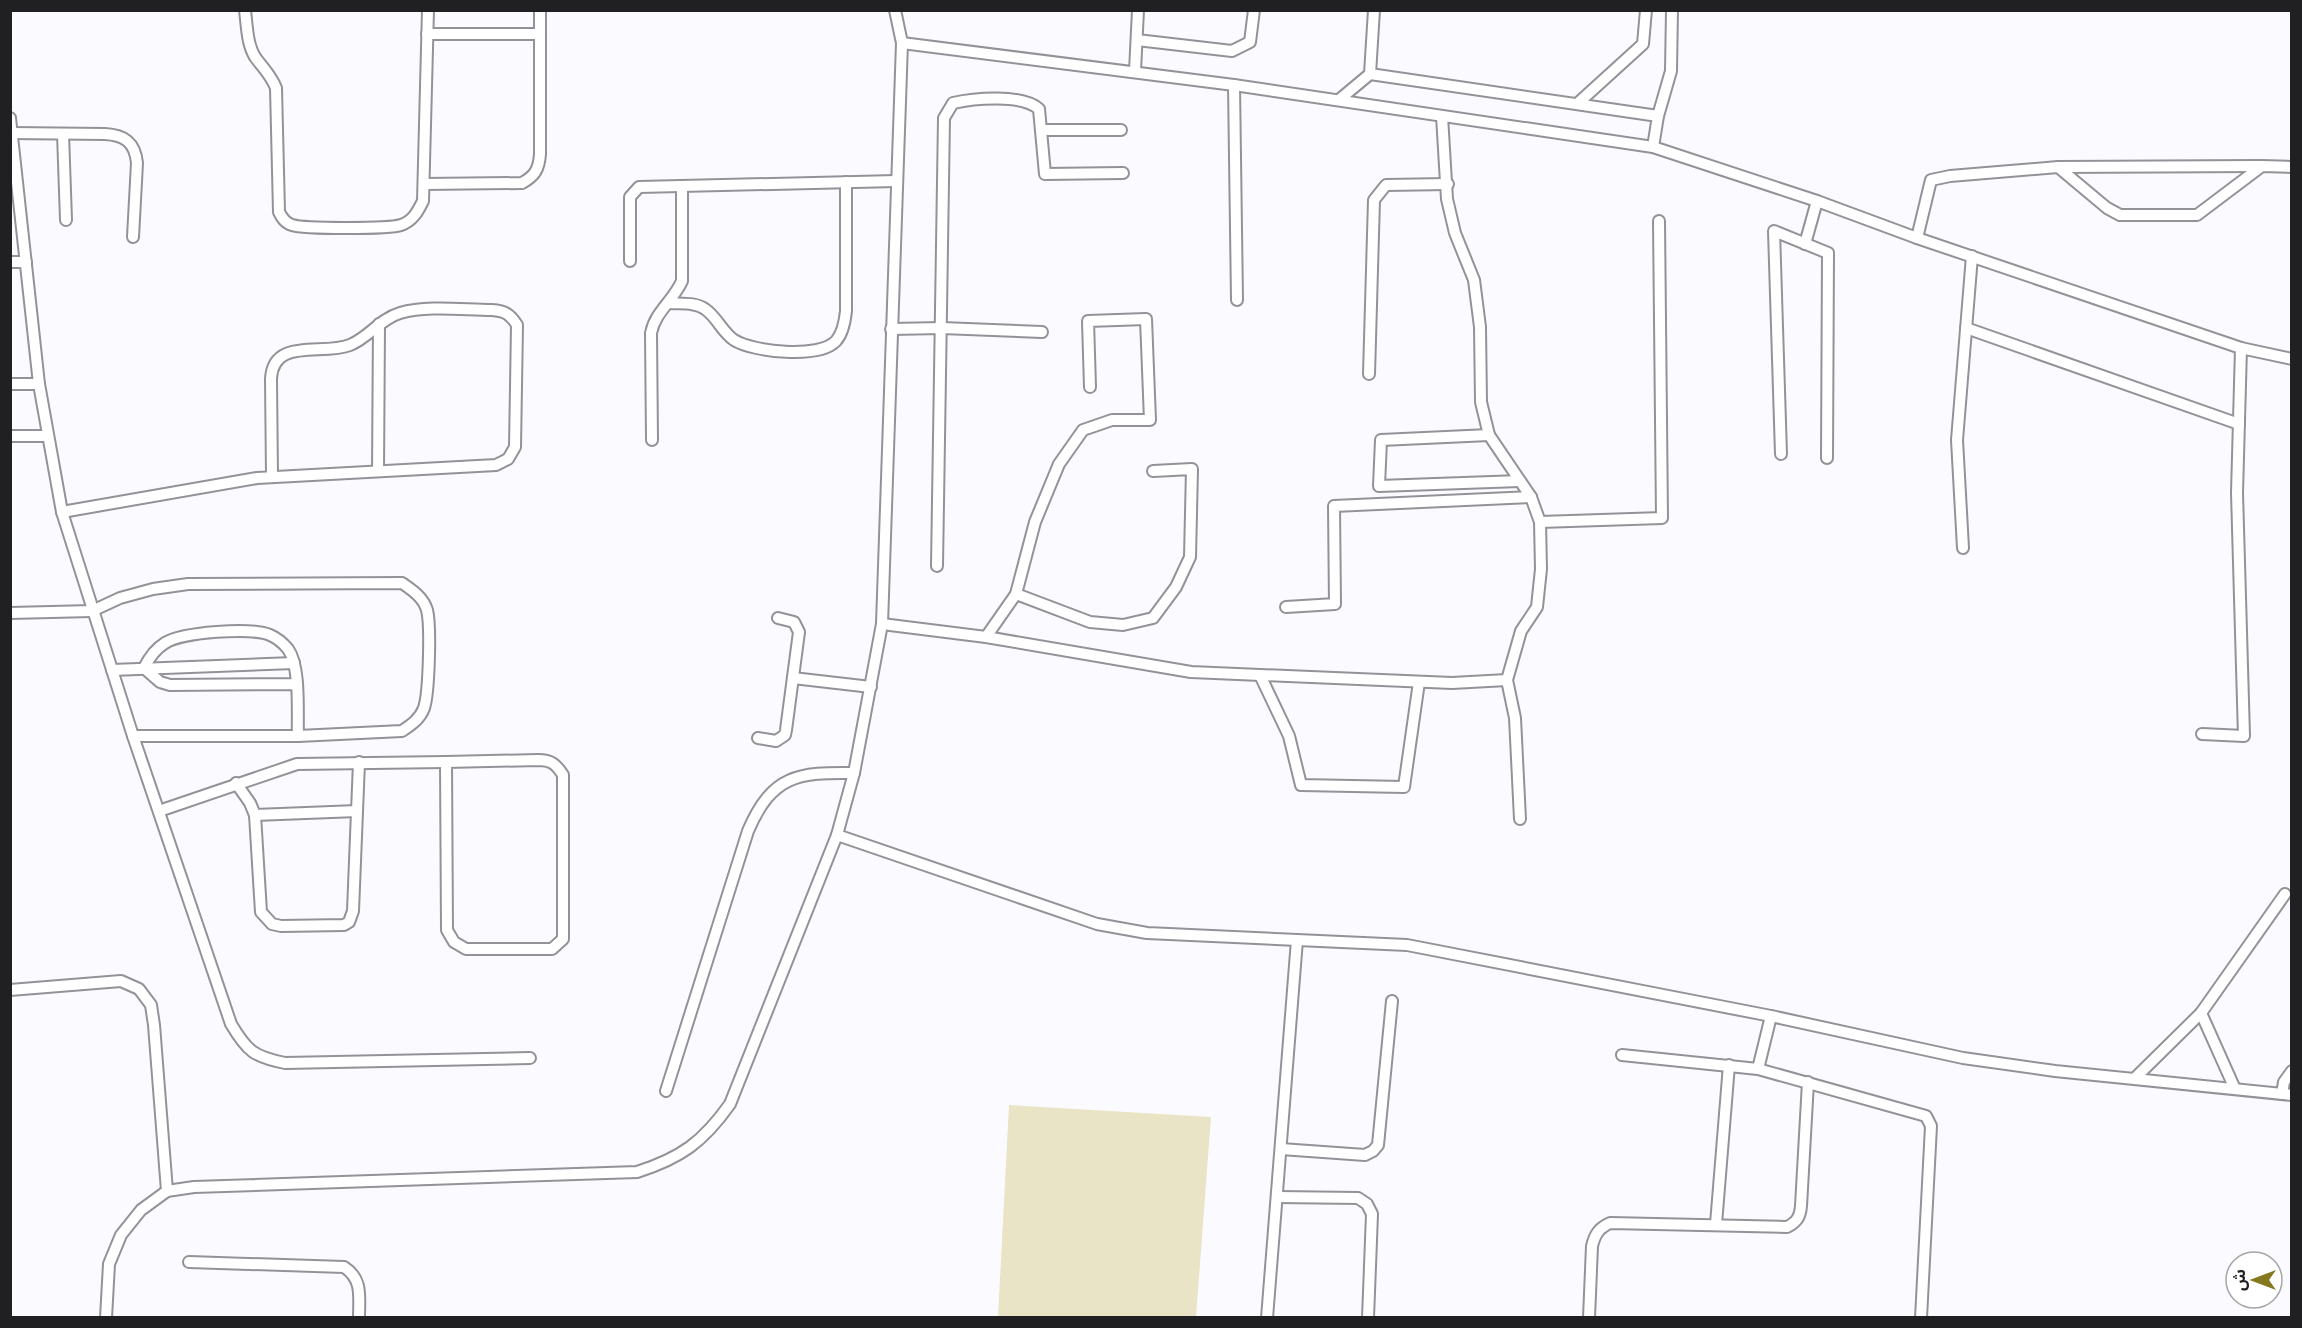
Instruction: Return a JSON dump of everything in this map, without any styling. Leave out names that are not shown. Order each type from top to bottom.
[{"type":"lane","points":[[245,10],[250,45],[255,57],[272,76],[276,88],[279,212],[283,219],[297,226],[402,225],[415,215],[423,201],[428,10]]},
{"type":"lane","points":[[424,184],[522,183],[533,177],[539,166],[540,154],[540,10]]},
{"type":"lane","points":[[106,1317],[109,1264],[121,1235],[141,1210],[167,1191],[194,1187],[608,1175],[637,1172],[666,1163],[698,1142],[713,1128],[730,1104],[837,835],[855,773],[882,624],[902,43],[895,10]]},
{"type":"lane","points":[[1135,71],[1138,10]]},
{"type":"lane","points":[[1137,40],[1232,51],[1250,42],[1254,10]]},
{"type":"lane","points":[[1371,74],[1374,10]]},
{"type":"lane","points":[[1577,104],[1643,44],[1646,10]]},
{"type":"lane","points":[[1653,147],[1658,116],[1671,71],[1672,10]]},
{"type":"lane","points":[[427,34],[540,34]]},
{"type":"lane","points":[[902,43],[1234,84],[1653,147],[1817,201],[1917,238],[2241,348],[2292,359]]},
{"type":"lane","points":[[1340,99],[1371,74],[1658,116]]},
{"type":"lane","points":[[1234,84],[1237,300]]},
{"type":"lane","points":[[937,566],[944,118],[953,102],[970,99],[1029,101],[1039,109],[1045,174],[1123,173]]},
{"type":"lane","points":[[1442,116],[1448,184],[1447,199],[1455,233],[1473,280],[1480,327],[1481,402],[1489,435],[1531,497],[1540,522],[1541,569],[1537,608],[1521,631],[1507,680],[1515,718],[1520,819]]},
{"type":"lane","points":[[10,118],[39,384],[62,512],[133,736],[231,1024],[245,1048],[264,1059],[285,1063],[530,1058]]},
{"type":"lane","points":[[1041,130],[1121,130]]},
{"type":"lane","points":[[11,133],[119,135],[129,141],[136,151],[137,163],[133,237]]},
{"type":"lane","points":[[63,134],[66,220]]},
{"type":"lane","points":[[2058,167],[2107,208],[2120,215],[2197,215],[2262,166]]},
{"type":"lane","points":[[1917,238],[1931,180],[1950,176],[2058,167],[2292,166]]},
{"type":"lane","points":[[630,261],[630,197],[634,191],[647,186],[896,181]]},
{"type":"lane","points":[[669,303],[696,305],[706,309],[733,339],[754,348],[822,350],[836,341],[844,326],[846,311],[846,182]]},
{"type":"lane","points":[[1369,374],[1374,200],[1386,185],[1448,184]]},
{"type":"lane","points":[[652,440],[651,333],[654,322],[669,303],[681,281],[682,186]]},
{"type":"lane","points":[[1805,244],[1817,201]]},
{"type":"lane","points":[[1540,522],[1662,518],[1659,221]]},
{"type":"lane","points":[[1781,454],[1774,231],[1828,253],[1827,458]]},
{"type":"lane","points":[[1963,549],[1957,440],[1972,256]]},
{"type":"lane","points":[[10,262],[26,262]]},
{"type":"lane","points":[[62,512],[244,479],[496,465],[508,459],[514,447],[516,434],[517,325],[512,316],[503,311],[413,311],[399,314],[379,324],[349,346],[288,352],[278,358],[272,367],[271,379],[272,477]]},
{"type":"lane","points":[[986,636],[1016,594],[1035,522],[1059,464],[1083,430],[1112,420],[1150,420],[1146,319],[1088,321],[1090,387]]},
{"type":"lane","points":[[378,471],[379,324]]},
{"type":"lane","points":[[891,329],[942,328],[1042,332]]},
{"type":"lane","points":[[1966,328],[2239,424]]},
{"type":"lane","points":[[2202,734],[2244,736],[2237,493],[2241,348]]},
{"type":"lane","points":[[10,384],[39,384]]},
{"type":"lane","points":[[1489,435],[1381,440],[1379,486],[1520,481]]},
{"type":"lane","points":[[10,436],[47,436]]},
{"type":"lane","points":[[1016,594],[1090,622],[1123,626],[1153,618],[1176,587],[1190,557],[1192,469],[1153,471]]},
{"type":"lane","points":[[1286,608],[1335,604],[1334,506],[1531,497]]},
{"type":"lane","points":[[10,613],[92,611],[120,598],[153,589],[197,584],[402,583],[417,593],[426,609],[427,694],[424,709],[415,722],[402,731],[298,736],[133,736]]},
{"type":"lane","points":[[758,738],[776,741],[784,735],[799,632],[794,622],[778,618]]},
{"type":"lane","points":[[882,624],[986,636],[1191,672],[1419,682],[1507,680]]},
{"type":"lane","points":[[144,668],[151,654],[163,644],[178,637],[255,632],[268,634],[289,650],[294,663],[298,736]]},
{"type":"lane","points":[[112,670],[294,663]]},
{"type":"lane","points":[[144,668],[159,682],[170,685],[296,684]]},
{"type":"lane","points":[[1260,675],[1289,736],[1301,785],[1404,787],[1419,682]]},
{"type":"lane","points":[[793,678],[871,687]]},
{"type":"lane","points":[[159,811],[297,764],[548,760],[557,766],[563,775],[564,931],[563,939],[552,949],[466,949],[454,942],[447,930],[446,762]]},
{"type":"lane","points":[[236,783],[255,814],[261,912],[265,920],[280,926],[344,925],[352,917],[359,762]]},
{"type":"lane","points":[[666,1091],[748,831],[759,806],[777,786],[802,775],[855,773]]},
{"type":"lane","points":[[255,814],[357,811]]},
{"type":"lane","points":[[837,835],[1097,924],[1147,933],[1407,945],[1772,1016],[1963,1058],[2055,1071],[2287,1094],[2283,1083],[2292,1071]]},
{"type":"lane","points":[[2135,1078],[2201,1013],[2285,894]]},
{"type":"lane","points":[[1267,1317],[1297,940]]},
{"type":"lane","points":[[10,990],[121,981],[139,989],[151,1005],[153,1015],[167,1191]]},
{"type":"lane","points":[[1281,1149],[1365,1155],[1378,1145],[1392,1001]]},
{"type":"lane","points":[[2201,1013],[2235,1089]]},
{"type":"lane","points":[[1758,1070],[1772,1016]]},
{"type":"lane","points":[[1622,1054],[1758,1070],[1922,1113],[1930,1120],[1921,1317]]},
{"type":"lane","points":[[1716,1224],[1729,1065]]},
{"type":"lane","points":[[1589,1317],[1594,1236],[1601,1227],[1610,1222],[1787,1227],[1796,1223],[1801,1215],[1808,1083]]},
{"type":"lane","points":[[1277,1197],[1358,1198],[1367,1204],[1372,1214],[1368,1317]]},
{"type":"lane","points":[[189,1262],[344,1267],[353,1273],[359,1282],[359,1317]]},
{"type":"shaded area","points":[[1009,1105],[1211,1117],[1196,1317],[998,1317]]}]
